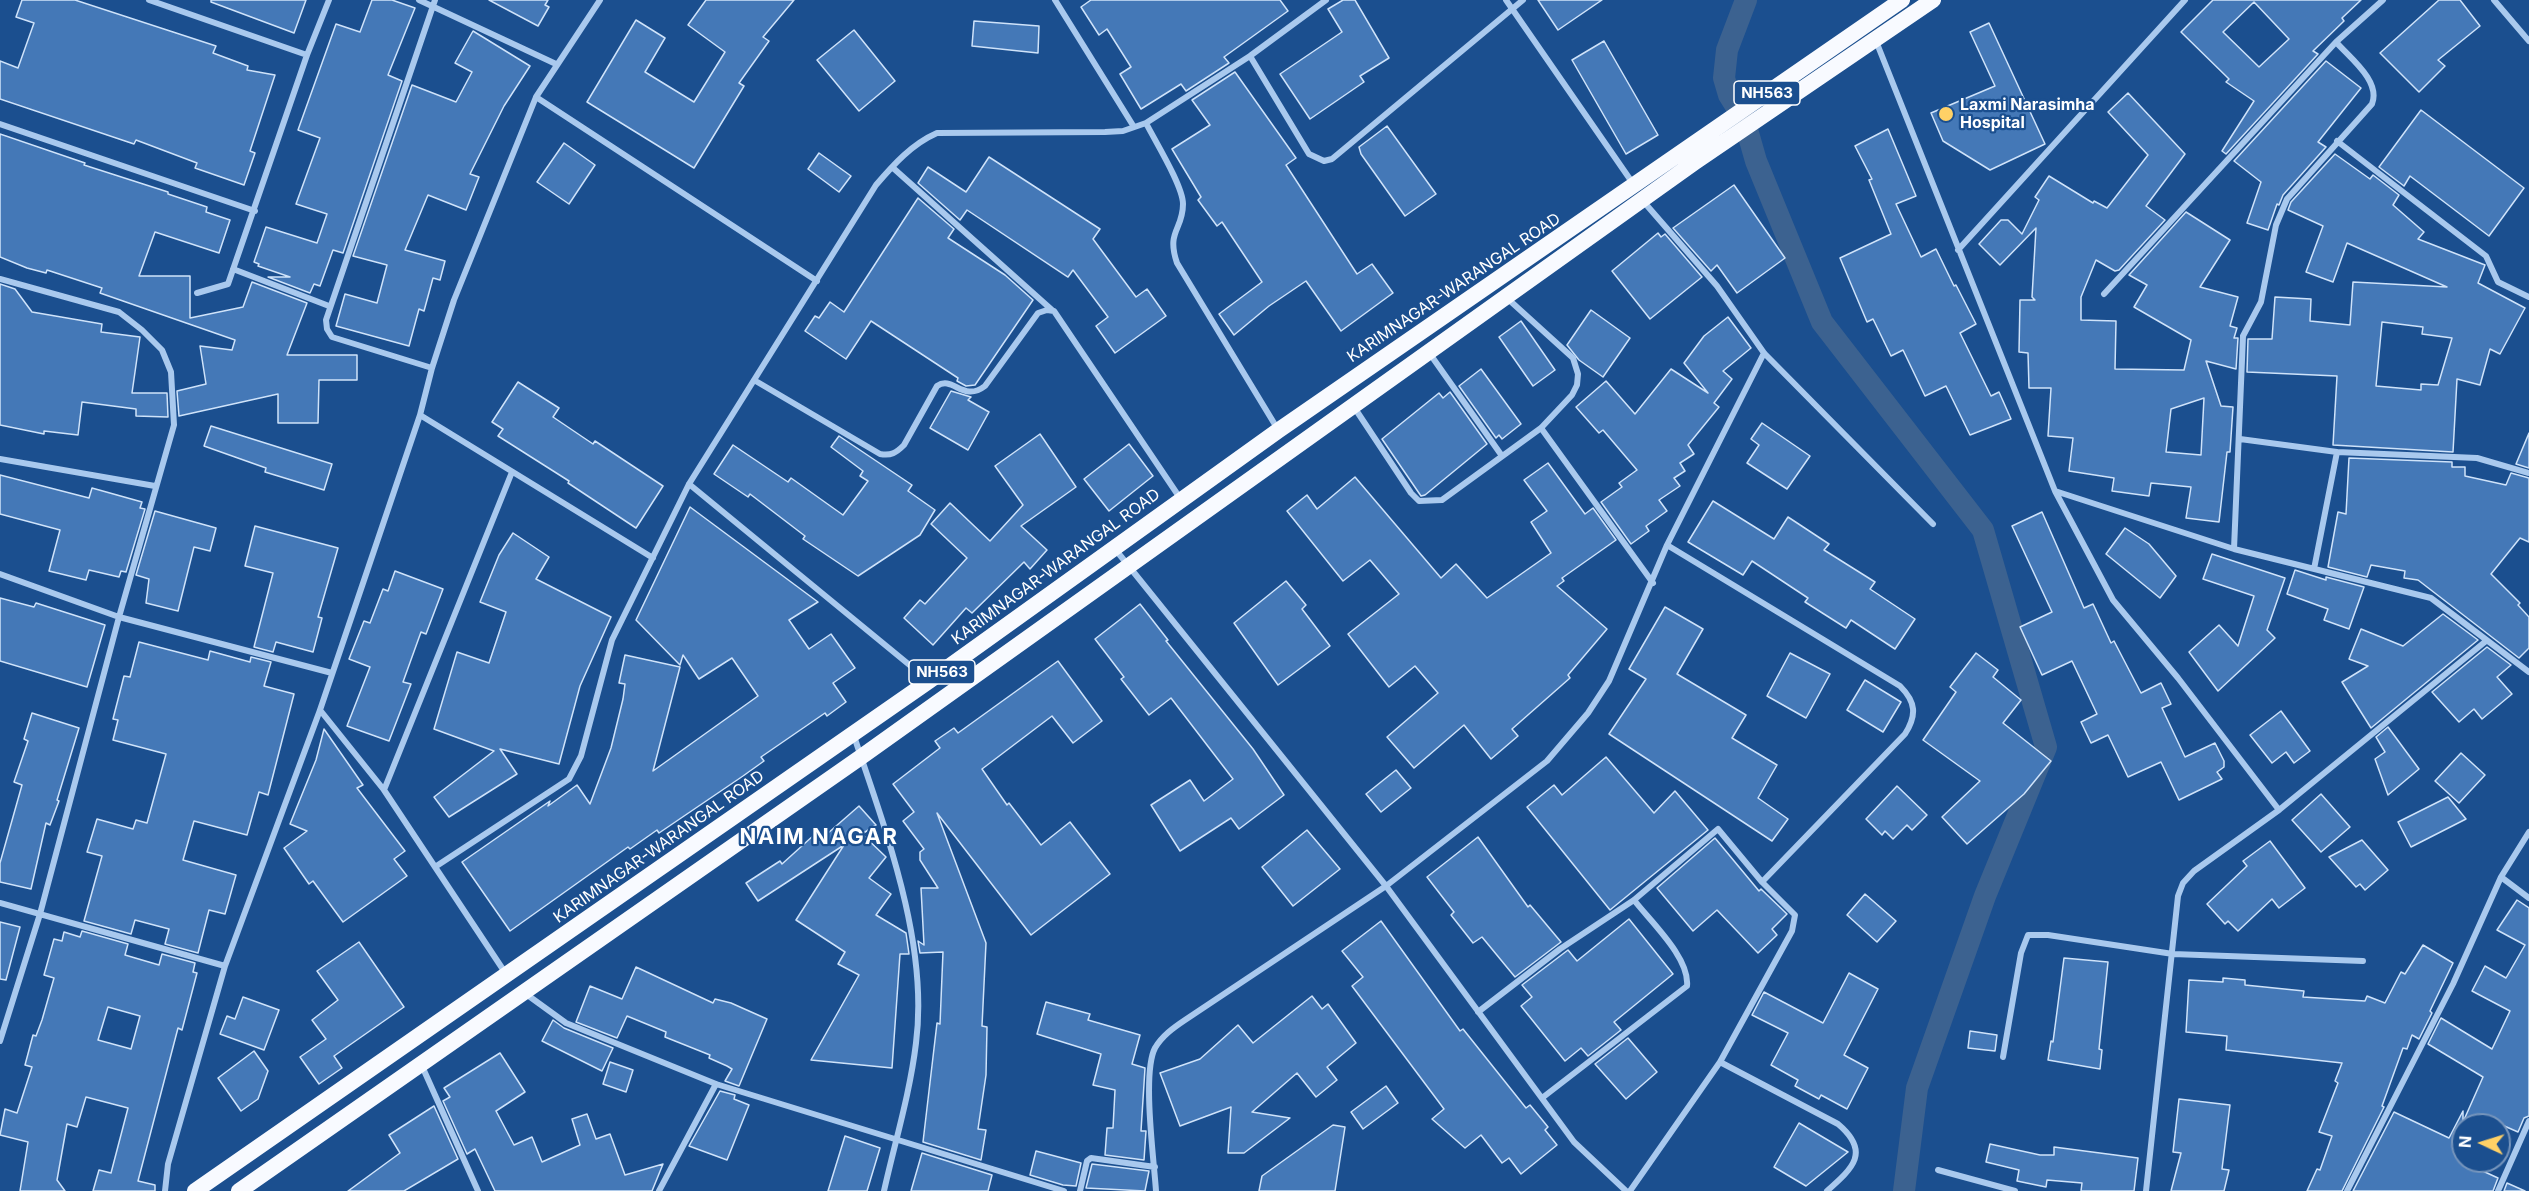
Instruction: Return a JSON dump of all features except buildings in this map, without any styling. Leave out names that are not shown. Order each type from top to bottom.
[{"type":"highway","name":"NH563","points":[[1707,144],[1832,49],[1902,0]]},
{"type":"highway","name":"NH563","points":[[1707,144],[1842,64],[1933,0]]},
{"type":"highway","name":"KARIMNAGAR-WARANGAL ROAD","points":[[195,1191],[929,681],[1181,498],[1279,430],[1639,193],[1707,144]]},
{"type":"highway","name":"KARIMNAGAR-WARANGAL ROAD","points":[[239,1191],[861,757],[1430,353],[1507,298],[1639,193]]},
{"type":"street","points":[[197,293],[228,284],[328,0]]},
{"type":"street","points":[[419,0],[434,3],[556,64]]},
{"type":"street","points":[[165,1191],[168,1164],[225,966],[320,710],[420,416],[432,368],[454,300],[536,97],[600,0]]},
{"type":"street","points":[[1055,0],[1134,127]]},
{"type":"street","points":[[435,867],[569,779],[581,756],[612,640],[689,484],[876,185],[892,166],[920,141],[937,133],[1105,132],[1146,123],[1250,56],[1326,0]]},
{"type":"street","points":[[1506,0],[1639,193],[1717,286],[1764,353],[1933,524]]},
{"type":"street","points":[[1250,56],[1309,154],[1324,161],[1332,159],[1523,0]]},
{"type":"street","points":[[1958,250],[2185,0]]},
{"type":"street","points":[[2104,294],[2336,42],[2383,0]]},
{"type":"street","points":[[2494,0],[2529,41]]},
{"type":"street","points":[[153,1],[307,56]]},
{"type":"street","points":[[432,368],[332,337],[327,329],[329,306],[434,3]]},
{"type":"street","points":[[1876,40],[2055,491],[2113,600],[2178,678],[2279,810]]},
{"type":"street","points":[[2234,549],[2243,336],[2261,302],[2276,225],[2287,199],[2372,104],[2375,96],[2370,80],[2336,42]]},
{"type":"street","points":[[536,97],[817,280]]},
{"type":"street","points":[[1146,123],[1182,194],[1181,218],[1172,240],[1177,263],[1279,430]]},
{"type":"street","points":[[0,124],[255,211]]},
{"type":"street","points":[[2337,141],[2486,256],[2498,282],[2529,297]]},
{"type":"street","points":[[892,166],[1054,311],[1181,498]]},
{"type":"street","points":[[233,270],[329,306]]},
{"type":"street","points":[[0,279],[119,312],[162,350],[171,372],[174,425],[118,617],[40,914],[0,1041]]},
{"type":"street","points":[[1354,407],[1411,494],[1419,501],[1442,500],[1541,428],[1572,395],[1577,385],[1576,365],[1573,358],[1507,298]]},
{"type":"street","points":[[754,380],[880,454],[897,453],[904,445],[937,386],[947,383],[970,393],[978,392],[985,386],[1038,313],[1047,310],[1054,311]]},
{"type":"street","points":[[1430,353],[1502,456]]},
{"type":"street","points":[[1156,1191],[1149,1073],[1155,1048],[1167,1032],[1386,886],[1547,761],[1566,741],[1588,714],[1609,681],[1653,583],[1667,545],[1764,353]]},
{"type":"street","points":[[420,416],[653,558]]},
{"type":"street","points":[[1541,428],[1653,583]]},
{"type":"street","points":[[2240,439],[2337,452],[2477,458],[2529,473]]},
{"type":"street","points":[[2314,569],[2337,452]]},
{"type":"street","points":[[0,459],[155,486]]},
{"type":"street","points":[[384,790],[512,472]]},
{"type":"street","points":[[689,484],[929,681]]},
{"type":"street","points":[[2055,491],[2234,549],[2431,598],[2529,672]]},
{"type":"street","points":[[1667,545],[1900,686],[1909,695],[1914,705],[1914,718],[1905,734],[1762,882]]},
{"type":"street","points":[[1113,547],[1386,886],[1478,1012],[1574,1142],[1628,1191],[1720,1062],[1795,922],[1795,915],[1762,882],[1718,829],[1634,900],[1560,949],[1478,1012]]},
{"type":"street","points":[[0,574],[118,617],[332,673]]},
{"type":"street","points":[[2146,1191],[2178,896],[2183,883],[2194,871],[2279,810],[2486,640]]},
{"type":"street","points":[[320,710],[384,790],[506,975]]},
{"type":"street","points":[[853,734],[899,871],[918,998],[916,1042],[884,1191]]},
{"type":"street","points":[[2347,1191],[2453,984],[2501,877],[2529,832]]},
{"type":"street","points":[[2501,877],[2529,898]]},
{"type":"street","points":[[1542,1098],[1687,986],[1688,976],[1682,961],[1634,900]]},
{"type":"street","points":[[0,903],[225,966]]},
{"type":"street","points":[[2003,1057],[2020,953],[2028,935],[2048,935],[2173,954],[2363,961]]},
{"type":"street","points":[[523,993],[566,1023],[716,1084],[1059,1190]]},
{"type":"street","points":[[1720,1062],[1838,1124],[1848,1132],[1856,1144],[1857,1154],[1851,1170],[1827,1191]]},
{"type":"street","points":[[421,1064],[478,1191]]},
{"type":"street","points":[[659,1191],[716,1084]]},
{"type":"street","points":[[2498,1191],[2529,1121]]},
{"type":"street","points":[[1080,1191],[1087,1161],[1091,1158],[1155,1167]]},
{"type":"street","points":[[1938,1170],[2015,1191]]},
{"type":"waterway","points":[[1746,0],[1727,50],[1724,78],[1729,95],[1744,119],[1756,161],[1822,322],[1983,530],[2046,747],[1985,896],[1917,1088],[1904,1191]]},
{"type":"place","name":"Laxmi Narasimha Hospital","points":[[1946,114]]},
{"type":"district","name":"NAIM NAGAR","points":[[819,837]]}]
